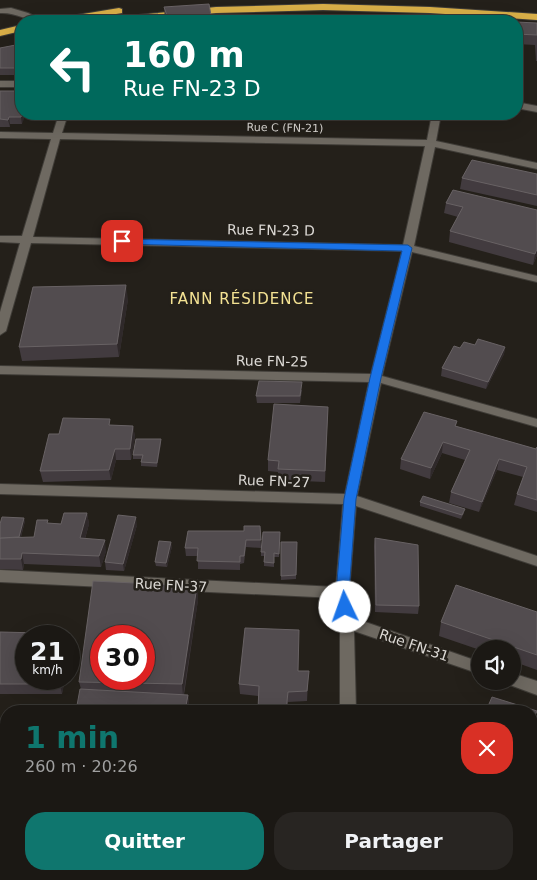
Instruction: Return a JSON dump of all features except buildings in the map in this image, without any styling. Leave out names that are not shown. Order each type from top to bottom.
[{"type":"highway","points":[[96,15],[121,11],[250,0]]},
{"type":"highway","points":[[365,0],[537,10]]},
{"type":"highway","points":[[162,15],[206,10],[341,6],[438,15]]},
{"type":"highway","points":[[523,17],[537,17]]},
{"type":"highway","points":[[0,32],[15,29]]},
{"type":"highway","points":[[0,41],[15,38]]},
{"type":"street","points":[[0,11],[13,10],[27,15]]},
{"type":"street","points":[[0,84],[15,84]]},
{"type":"street","points":[[523,106],[537,109]]},
{"type":"street","points":[[0,331],[61,120]]},
{"type":"street","points":[[348,705],[347,622],[342,593],[350,499],[436,120]]},
{"type":"street","name":"Rue C (FN-21)","points":[[0,135],[431,143],[537,166]]},
{"type":"street","name":"Rue FN-23 D","points":[[0,239],[408,248],[537,280]]},
{"type":"street","name":"Rue FN-25","points":[[0,370],[376,378],[537,423]]},
{"type":"street","name":"Rue FN-27","points":[[0,489],[350,499],[537,561]]},
{"type":"street","name":"Rue FN-37","points":[[0,576],[342,593]]},
{"type":"street","name":"Rue FN-31","points":[[347,622],[471,665]]},
{"type":"street","points":[[521,682],[537,688]]},
{"type":"district","name":"FANN RÉSIDENCE","points":[[242,299]]},
{"type":"route","points":[[122,241],[408,248],[376,378],[350,499],[342,593],[345,607]]}]
